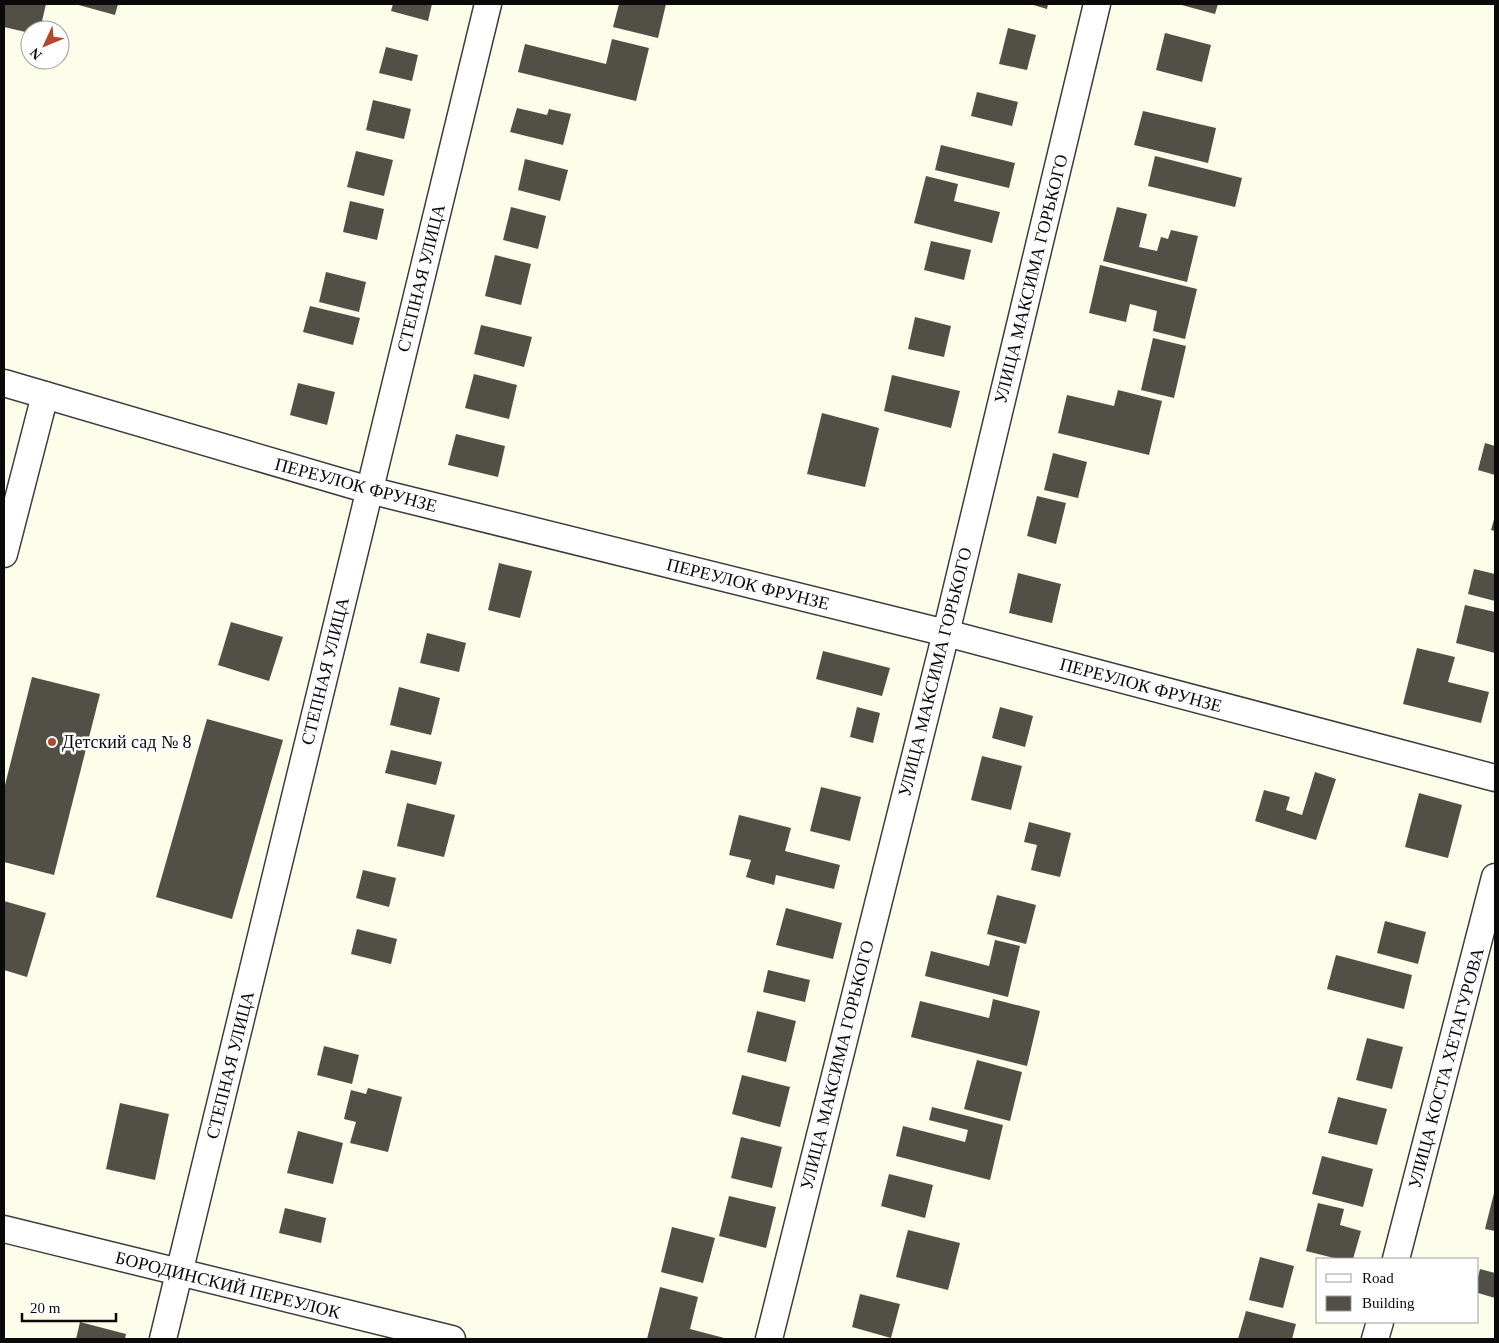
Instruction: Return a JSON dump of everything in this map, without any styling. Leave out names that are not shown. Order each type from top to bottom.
[{"type":"street","name":"СТЕПНАЯ УЛИЦА","points":[[163,1339],[488,4]]},
{"type":"street","name":"УЛИЦА МАКСИМА ГОРЬКОГО","points":[[769,1339],[946,633],[1097,4]]},
{"type":"street","name":"ПЕРЕУЛОК ФРУНЗЕ","points":[[4,383],[369,490],[946,633],[1495,778]]},
{"type":"street","points":[[4,554],[45,395]]},
{"type":"street","name":"УЛИЦА КОСТА ХЕТАГУРОВА","points":[[1396,1258],[1495,877]]},
{"type":"street","name":"БОРОДИНСКИЙ ПЕРЕУЛОК","points":[[4,1229],[452,1339]]},
{"type":"street","points":[[1375,1339],[1380,1323]]},
{"type":"building","points":[[4,4],[46,4],[42,20],[20,20],[20,31],[4,27]]},
{"type":"building","points":[[75,4],[118,4],[115,15]]},
{"type":"building","points":[[393,4],[432,4],[428,21],[391,11]]},
{"type":"building","points":[[619,4],[666,4],[658,38],[613,27]]},
{"type":"building","points":[[1030,4],[1048,4],[1047,9]]},
{"type":"building","points":[[1178,4],[1218,4],[1215,14]]},
{"type":"building","points":[[1008,28],[1036,35],[1027,70],[999,64]]},
{"type":"building","points":[[1165,33],[1211,45],[1202,82],[1156,70]]},
{"type":"building","points":[[612,39],[649,48],[636,101],[518,72],[525,44],[606,64]]},
{"type":"building","points":[[386,47],[418,55],[412,81],[379,73]]},
{"type":"building","points":[[977,92],[1018,102],[1012,126],[971,116]]},
{"type":"building","points":[[373,100],[411,109],[404,139],[366,130]]},
{"type":"building","points":[[517,108],[547,115],[549,109],[571,114],[563,145],[510,132]]},
{"type":"building","points":[[1143,111],[1216,128],[1208,163],[1134,145]]},
{"type":"building","points":[[941,145],[1015,163],[1009,188],[935,170]]},
{"type":"building","points":[[356,151],[393,160],[384,196],[347,187]]},
{"type":"building","points":[[1155,156],[1242,178],[1235,207],[1148,186]]},
{"type":"building","points":[[525,159],[568,170],[560,201],[518,190]]},
{"type":"building","points":[[926,176],[958,184],[954,201],[1000,212],[992,243],[914,223]]},
{"type":"building","points":[[350,201],[384,209],[377,240],[343,232]]},
{"type":"building","points":[[511,207],[546,216],[538,249],[503,240]]},
{"type":"building","points":[[1117,207],[1147,214],[1139,247],[1157,251],[1161,237],[1168,239],[1171,230],[1198,236],[1187,282],[1103,261]]},
{"type":"building","points":[[931,241],[971,250],[964,280],[924,270]]},
{"type":"building","points":[[495,255],[531,264],[521,305],[485,296]]},
{"type":"building","points":[[1100,265],[1197,289],[1185,339],[1153,331],[1157,311],[1130,304],[1126,322],[1089,313]]},
{"type":"building","points":[[326,272],[366,282],[359,312],[319,302]]},
{"type":"building","points":[[310,306],[360,318],[353,345],[303,332]]},
{"type":"building","points":[[915,317],[951,326],[944,357],[908,349]]},
{"type":"building","points":[[481,325],[532,337],[524,367],[474,354]]},
{"type":"building","points":[[1153,338],[1186,346],[1174,398],[1141,390]]},
{"type":"building","points":[[474,374],[517,385],[509,419],[465,408]]},
{"type":"building","points":[[892,375],[960,391],[951,428],[884,411]]},
{"type":"building","points":[[298,383],[335,392],[327,425],[290,415]]},
{"type":"building","points":[[1118,390],[1162,401],[1149,455],[1058,433],[1067,395],[1114,406]]},
{"type":"building","points":[[822,413],[879,428],[865,487],[807,474]]},
{"type":"building","points":[[456,434],[505,446],[498,477],[448,465]]},
{"type":"building","points":[[1485,443],[1495,446],[1495,475],[1478,470]]},
{"type":"building","points":[[1053,453],[1087,462],[1078,498],[1044,490]]},
{"type":"building","points":[[1037,496],[1066,503],[1056,544],[1027,536]]},
{"type":"building","points":[[1495,516],[1495,531],[1491,530]]},
{"type":"building","points":[[499,563],[532,571],[520,618],[488,610]]},
{"type":"building","points":[[1474,569],[1495,574],[1495,601],[1468,594]]},
{"type":"building","points":[[1018,573],[1061,584],[1052,623],[1009,613]]},
{"type":"building","points":[[1465,605],[1495,612],[1495,653],[1456,643]]},
{"type":"building","points":[[231,622],[283,637],[269,681],[218,665]]},
{"type":"building","points":[[427,633],[466,643],[459,672],[420,663]]},
{"type":"building","points":[[1417,648],[1455,657],[1448,682],[1489,692],[1481,723],[1403,704]]},
{"type":"building","points":[[823,651],[890,668],[882,696],[816,679]]},
{"type":"building","name":"Детский сад № 8","points":[[32,677],[100,694],[54,875],[4,862],[4,789]]},
{"type":"building","points":[[399,687],[440,698],[431,735],[390,725]]},
{"type":"building","points":[[857,707],[880,713],[873,743],[850,737]]},
{"type":"building","points":[[1000,707],[1033,716],[1025,747],[992,738]]},
{"type":"building","points":[[207,719],[283,740],[232,919],[156,897]]},
{"type":"building","points":[[391,750],[442,762],[436,785],[385,773]]},
{"type":"building","points":[[982,756],[1022,766],[1011,810],[971,800]]},
{"type":"building","points":[[1315,772],[1336,779],[1316,840],[1255,821],[1264,790],[1290,797],[1286,810],[1302,815]]},
{"type":"building","points":[[821,787],[861,797],[850,841],[810,831]]},
{"type":"building","points":[[1419,793],[1462,805],[1448,858],[1405,847]]},
{"type":"building","points":[[407,803],[455,815],[444,857],[397,846]]},
{"type":"building","points":[[739,815],[791,828],[785,851],[840,865],[834,889],[776,875],[774,885],[746,877],[751,860],[729,855]]},
{"type":"building","points":[[1029,822],[1071,833],[1060,877],[1031,870],[1037,845],[1024,842]]},
{"type":"building","points":[[363,870],[396,878],[389,907],[356,898]]},
{"type":"building","points":[[997,895],[1036,905],[1026,944],[987,934]]},
{"type":"building","points":[[4,901],[46,913],[27,977],[4,970]]},
{"type":"building","points":[[786,908],[842,923],[833,959],[776,945]]},
{"type":"building","points":[[1385,921],[1426,932],[1418,964],[1377,953]]},
{"type":"building","points":[[357,929],[397,939],[391,964],[351,954]]},
{"type":"building","points":[[995,940],[1020,946],[1008,997],[925,976],[931,951],[989,966]]},
{"type":"building","points":[[1336,955],[1412,975],[1404,1009],[1327,989]]},
{"type":"building","points":[[768,970],[810,980],[805,1002],[763,992]]},
{"type":"building","points":[[993,999],[1040,1011],[1027,1066],[911,1037],[920,1001],[989,1018]]},
{"type":"building","points":[[757,1011],[796,1021],[786,1062],[747,1052]]},
{"type":"building","points":[[1367,1038],[1403,1047],[1392,1089],[1356,1080]]},
{"type":"building","points":[[324,1046],[359,1055],[352,1084],[317,1075]]},
{"type":"building","points":[[977,1060],[1022,1072],[1010,1121],[964,1109]]},
{"type":"building","points":[[742,1075],[790,1087],[780,1127],[732,1114]]},
{"type":"building","points":[[368,1088],[402,1097],[388,1152],[350,1143],[356,1122],[344,1119],[351,1090],[366,1094]]},
{"type":"building","points":[[1338,1097],[1387,1109],[1377,1145],[1328,1133]]},
{"type":"building","points":[[120,1103],[169,1114],[155,1180],[106,1169]]},
{"type":"building","points":[[932,1107],[1003,1125],[990,1180],[896,1156],[903,1126],[965,1142],[968,1130],[929,1120]]},
{"type":"building","points":[[298,1131],[343,1143],[333,1184],[287,1173]]},
{"type":"building","points":[[741,1137],[782,1147],[772,1188],[731,1178]]},
{"type":"building","points":[[1322,1156],[1373,1169],[1363,1207],[1312,1194]]},
{"type":"building","points":[[889,1174],[933,1185],[925,1218],[881,1206]]},
{"type":"building","points":[[1495,1189],[1495,1231],[1485,1229]]},
{"type":"building","points":[[729,1196],[776,1207],[766,1248],[719,1236]]},
{"type":"building","points":[[1318,1203],[1344,1209],[1340,1225],[1361,1231],[1353,1258],[1334,1258],[1306,1251]]},
{"type":"building","points":[[285,1208],[326,1218],[321,1243],[279,1233]]},
{"type":"building","points":[[672,1227],[715,1238],[703,1283],[661,1272]]},
{"type":"building","points":[[908,1230],[960,1243],[948,1290],[896,1277]]},
{"type":"building","points":[[1260,1257],[1294,1266],[1283,1308],[1249,1300]]},
{"type":"building","points":[[1480,1269],[1495,1273],[1495,1298],[1479,1293]]},
{"type":"building","points":[[660,1287],[698,1297],[690,1329],[728,1339],[647,1339]]},
{"type":"building","points":[[860,1294],[900,1304],[891,1338],[852,1327]]},
{"type":"building","points":[[1246,1311],[1296,1324],[1292,1339],[1238,1339]]},
{"type":"building","points":[[80,1322],[126,1334],[125,1339],[76,1339]]},
{"type":"place","name":"Детский сад № 8","points":[[52,742]]}]
